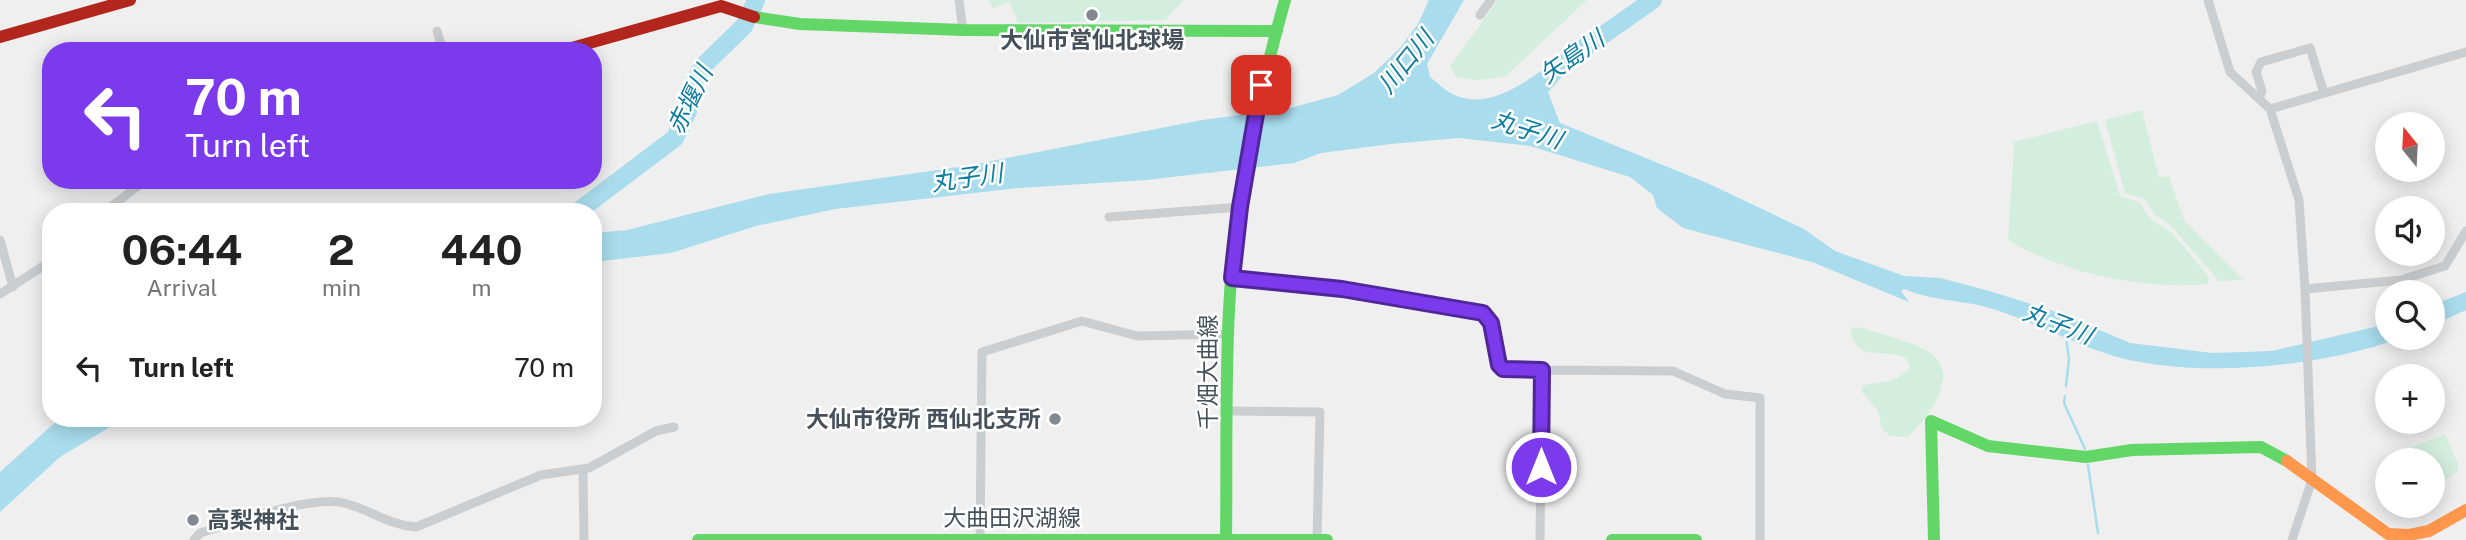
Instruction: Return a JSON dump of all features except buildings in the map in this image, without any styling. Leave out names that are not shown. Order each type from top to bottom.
[{"type":"street","points":[[0,37],[130,0]]},
{"type":"street","points":[[959,0],[963,30]]},
{"type":"street","name":"千畑大曲線","points":[[1226,540],[1232,278],[1256,102],[1285,0]]},
{"type":"street","points":[[1480,15],[1491,0]]},
{"type":"street","points":[[2208,0],[2230,72],[2270,109],[2300,200],[2312,480],[2292,540]]},
{"type":"street","points":[[591,42],[720,3],[758,18],[800,24],[963,30],[1277,31]]},
{"type":"street","points":[[437,31],[440,42]]},
{"type":"street","points":[[2259,99],[2262,91],[2256,72],[2261,62],[2310,48],[2324,93]]},
{"type":"street","points":[[2270,109],[2466,52]]},
{"type":"street","points":[[116,203],[134,189]]},
{"type":"street","points":[[1108,217],[1240,207]]},
{"type":"street","points":[[2305,289],[2401,280],[2445,266],[2466,231]]},
{"type":"street","points":[[0,240],[13,287]]},
{"type":"street","points":[[0,294],[42,267]]},
{"type":"street","points":[[1232,278],[1342,289],[1483,313],[1491,323],[1499,365],[1503,369],[1673,372],[1725,394],[1760,398],[1760,540]]},
{"type":"street","points":[[980,539],[982,352],[1082,321],[1137,336],[1230,334]]},
{"type":"street","points":[[1540,540],[1542,370]]},
{"type":"street","points":[[1229,411],[1320,412],[1317,540]]},
{"type":"street","points":[[1934,540],[1931,421],[1988,446],[2086,457],[2132,450],[2261,447],[2273,451],[2388,534],[2399,537],[2431,531],[2466,510]]},
{"type":"street","points":[[194,540],[200,533],[262,513],[342,502],[396,526],[416,527],[541,475],[583,470],[656,431],[674,426]]},
{"type":"street","points":[[583,470],[584,540]]},
{"type":"street","name":"大曲田沢湖線","points":[[698,540],[1327,540]]},
{"type":"street","points":[[1612,540],[1696,540]]},
{"type":"green space","name":"大仙市営仙北球場","points":[[989,0],[1184,0],[1165,20],[1018,23],[1009,1],[993,9]]},
{"type":"green space","points":[[1498,0],[1587,0],[1506,76],[1479,80],[1456,77],[1450,66]]},
{"type":"green space","points":[[2142,110],[2159,178],[2169,176],[2184,220],[2243,280],[2219,281],[2171,226],[2155,215],[2144,199],[2125,193],[2105,120]]},
{"type":"green space","points":[[2097,121],[2120,196],[2140,203],[2150,218],[2173,234],[2209,277],[2207,284],[2157,284],[2104,277],[2053,262],[2008,240],[2014,142]]},
{"type":"green space","points":[[1853,327],[1921,348],[1935,357],[1941,366],[1943,377],[1937,399],[1923,421],[1908,437],[1890,436],[1882,429],[1878,411],[1861,390],[1863,385],[1889,381],[1900,376],[1910,367],[1906,358],[1871,353],[1859,348],[1850,331]]},
{"type":"green space","points":[[2445,434],[2458,463],[2458,471],[2445,480],[2445,448],[2410,448]]},
{"type":"water","points":[[1429,0],[1464,0],[1427,64],[1430,77],[1450,93],[1474,99],[1492,97],[1528,80],[1590,31],[1605,44],[1569,69],[1548,92],[1560,123],[1707,183],[1804,229],[1835,251],[1904,276],[1940,278],[1986,290],[2059,313],[2130,343],[2213,353],[2272,351],[2375,327],[2375,346],[2298,363],[2260,367],[2185,367],[2150,364],[2117,357],[1993,309],[1925,296],[1904,289],[1901,291],[1909,302],[1812,262],[1683,228],[1657,208],[1653,195],[1630,177],[1530,146],[1459,138],[1321,153],[1294,163],[1146,180],[1019,188],[835,209],[756,226],[671,253],[602,261],[602,232],[627,230],[769,194],[966,166],[1202,120],[1290,108],[1338,95],[1374,73],[1400,48],[1418,24]]},
{"type":"water","points":[[2466,292],[2466,310],[2445,320],[2445,300]]},
{"type":"water","points":[[50,427],[110,427],[60,457],[0,512],[0,472]]},
{"type":"waterway","name":"赤堰川","points":[[589,203],[675,138],[688,111],[693,84],[703,66],[744,26],[756,0]]},
{"type":"waterway","name":"矢島川","points":[[1579,52],[1653,0]]},
{"type":"waterway","name":"丸子川","points":[[2066,337],[2069,359],[2066,386]]},
{"type":"waterway","points":[[2065,396],[2064,403],[2085,449]]},
{"type":"waterway","points":[[2088,465],[2098,533]]},
{"type":"traffic: fast","points":[[1226,540],[1228,339],[1236,231],[1256,115],[1285,0]]},
{"type":"traffic: fast","points":[[754,17],[800,24],[963,30],[1277,31]]},
{"type":"traffic: fast","points":[[1934,540],[1931,421],[1988,446],[2086,457],[2132,450],[2261,447],[2287,461]]},
{"type":"traffic: fast","points":[[698,540],[1327,540]]},
{"type":"traffic: fast","points":[[1612,540],[1696,540]]},
{"type":"traffic: slow","points":[[2287,461],[2388,534],[2409,535],[2429,531],[2466,510]]},
{"type":"traffic: jam","points":[[0,37],[130,0]]},
{"type":"traffic: jam","points":[[593,42],[721,6],[754,17]]},
{"type":"place","name":"大仙市営仙北球場","points":[[1092,15]]},
{"type":"place","name":"大仙市役所 西仙北支所","points":[[1055,419]]},
{"type":"place","name":"高梨神社","points":[[193,520]]},
{"type":"route","points":[[1261,85],[1240,207],[1232,278],[1414,299],[1483,313],[1491,323],[1499,365],[1503,369],[1542,370],[1541,467]]},
{"type":"water label","name":"川口川","points":[[1406,62]]}]
